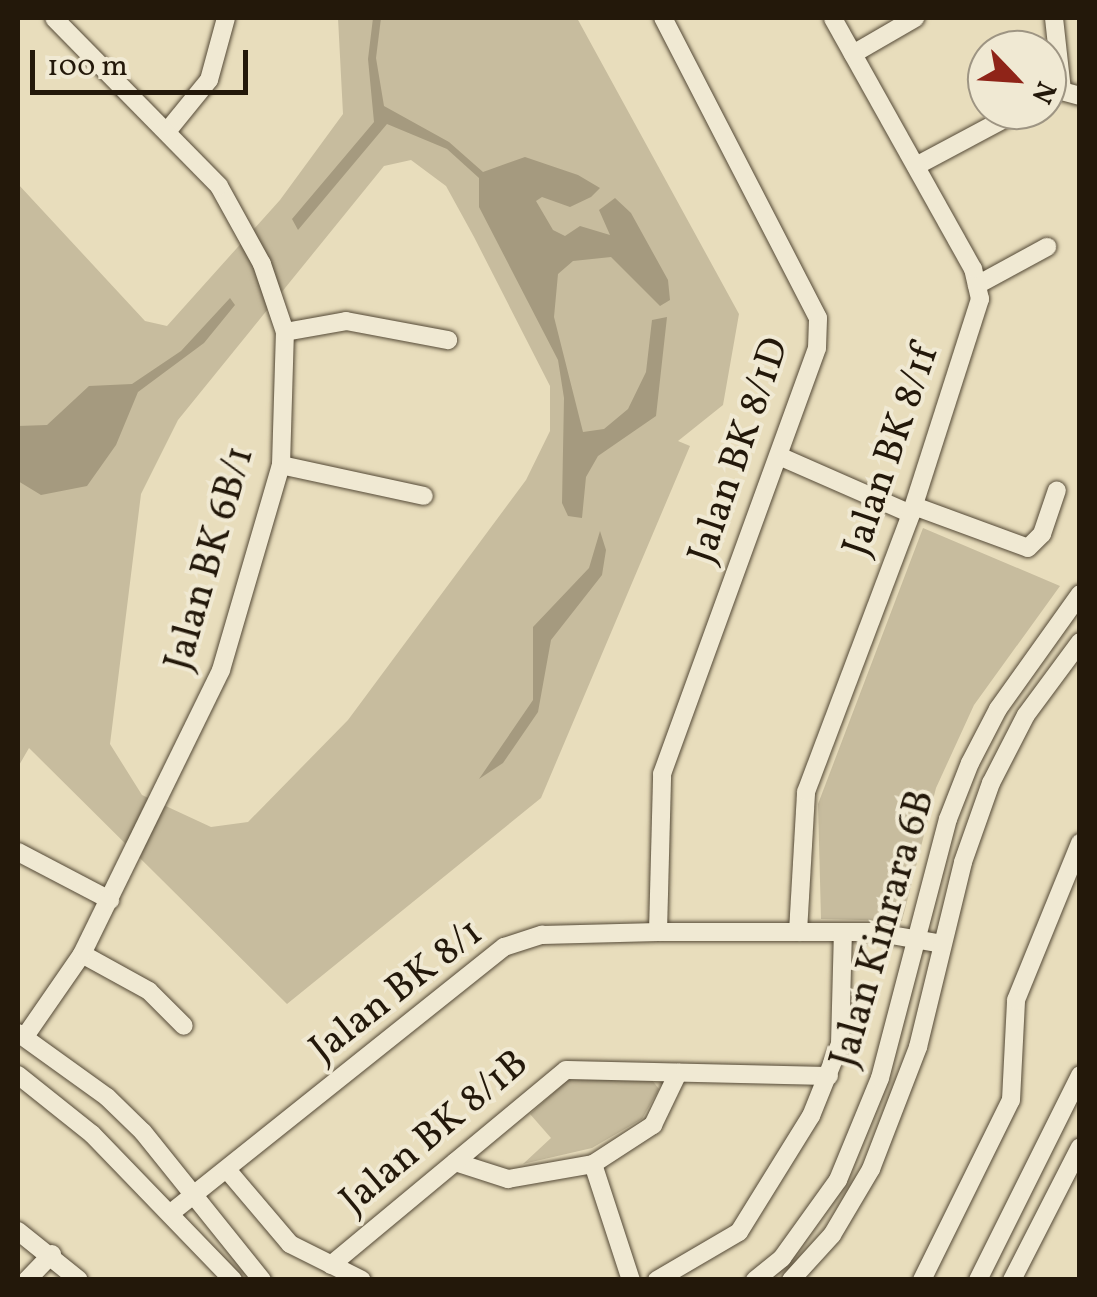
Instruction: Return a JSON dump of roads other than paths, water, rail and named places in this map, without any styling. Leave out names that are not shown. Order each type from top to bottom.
[{"type":"street","name":"Jalan BK 6B/1","points":[[22,1034],[82,954],[221,670],[281,465],[285,332],[262,264],[219,186],[170,129],[54,18]]},
{"type":"street","points":[[170,129],[209,80],[226,18]]},
{"type":"street","name":"Jalan BK 8/1D","points":[[658,932],[662,774],[817,348],[818,318],[663,18]]},
{"type":"street","points":[[833,18],[916,166],[976,284],[1047,247]]},
{"type":"street","points":[[853,54],[915,18]]},
{"type":"street","points":[[916,166],[984,130]]},
{"type":"street","name":"Jalan BK 8/1f","points":[[798,932],[806,792],[912,510],[980,299],[976,284]]},
{"type":"street","points":[[285,332],[346,321],[448,340]]},
{"type":"street","points":[[779,456],[912,510],[1028,548],[1042,534],[1057,490]]},
{"type":"street","points":[[281,465],[424,496]]},
{"type":"street","name":"Jalan Kinrara 6B","points":[[755,1280],[782,1258],[838,1180],[880,1078],[948,818],[970,764],[998,709],[1080,594]]},
{"type":"street","name":"Jalan Kinrara 6B","points":[[790,1280],[832,1234],[871,1169],[918,1047],[942,944],[991,784],[1026,714],[1080,642]]},
{"type":"street","points":[[922,1280],[1011,1100],[1016,1000],[1080,843]]},
{"type":"street","points":[[18,852],[110,900]]},
{"type":"street","name":"Jalan BK 8/1","points":[[172,1212],[229,1172],[504,947],[542,934],[658,932],[843,932],[942,944]]},
{"type":"street","points":[[657,1280],[749,1221],[829,1076],[840,1044],[843,932]]},
{"type":"street","points":[[82,954],[148,992],[184,1026]]},
{"type":"street","points":[[22,1034],[107,1097],[198,1196],[262,1280]]},
{"type":"street","name":"Jalan BK 8/1B","points":[[331,1265],[566,1070],[829,1076]]},
{"type":"street","points":[[455,1162],[508,1178],[594,1164],[653,1124],[678,1072]]},
{"type":"street","points":[[18,1074],[92,1134],[172,1212],[232,1280]]},
{"type":"street","points":[[978,1280],[1052,1131],[1072,1108],[1080,1075]]},
{"type":"street","points":[[1012,1280],[1080,1146],[1052,1131]]},
{"type":"street","points":[[594,1164],[631,1280]]},
{"type":"street","points":[[229,1172],[290,1244],[362,1280]]},
{"type":"street","points":[[18,1231],[52,1254],[79,1280]]},
{"type":"street","points":[[28,1280],[52,1254]]}]
